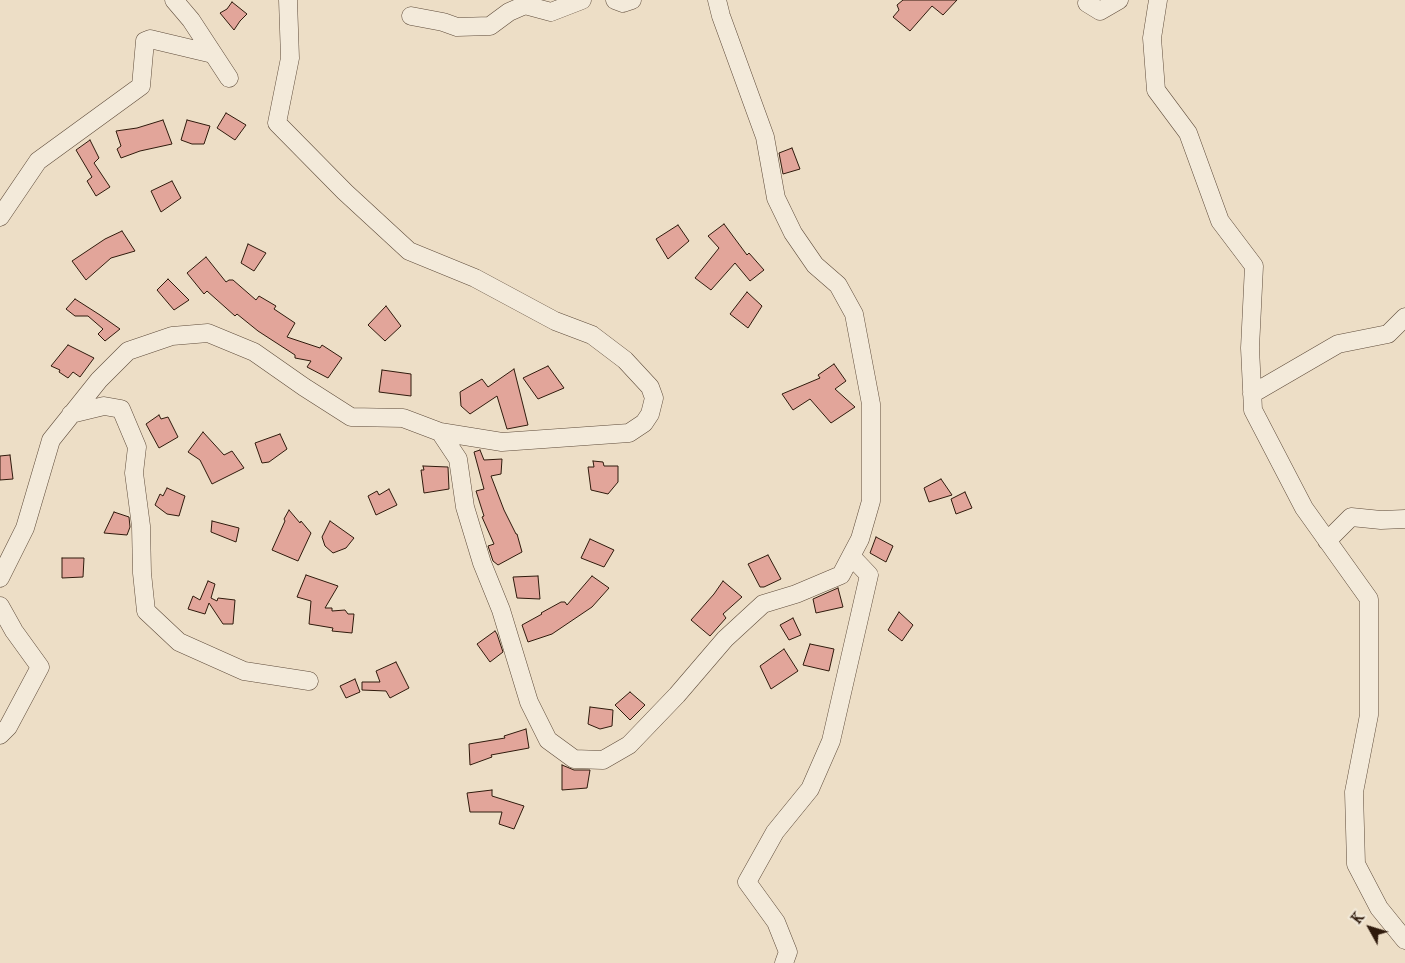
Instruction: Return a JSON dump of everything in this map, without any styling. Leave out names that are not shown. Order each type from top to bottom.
[{"type":"street","points":[[174,0],[192,20],[229,78]]},
{"type":"street","points":[[0,578],[25,528],[51,440],[99,380],[128,351],[172,336],[208,333],[254,352],[304,387],[351,416],[402,418],[440,432],[502,442],[629,433],[644,423],[650,414],[654,398],[650,387],[625,360],[592,335],[555,321],[475,278],[409,251],[346,192],[277,123],[290,58],[288,0]]},
{"type":"street","points":[[411,16],[443,22],[457,27],[490,26],[509,12],[526,5],[551,12],[582,0]]},
{"type":"street","points":[[615,0],[623,4],[632,0]]},
{"type":"street","points":[[440,432],[458,459],[464,507],[482,564],[501,610],[529,702],[548,740],[574,758],[603,760],[629,745],[677,695],[724,639],[763,604],[796,594],[841,575],[860,540],[871,501],[871,404],[854,314],[838,285],[815,265],[793,233],[776,198],[765,137],[721,16],[717,0]]},
{"type":"street","points":[[1088,0],[1088,3],[1100,11],[1119,0]]},
{"type":"street","points":[[1158,0],[1152,38],[1156,90],[1188,133],[1220,221],[1254,266],[1250,348],[1253,410],[1304,508],[1369,599],[1369,716],[1354,792],[1356,864],[1379,908],[1405,940]]},
{"type":"street","points":[[0,217],[38,161],[141,86],[145,41],[150,39],[213,54]]},
{"type":"street","points":[[1252,394],[1338,344],[1388,334],[1405,317]]},
{"type":"street","points":[[71,414],[104,406],[121,410],[137,447],[134,473],[141,526],[142,573],[146,611],[179,642],[244,671],[309,681]]},
{"type":"street","points":[[1327,541],[1351,517],[1381,520],[1405,518]]},
{"type":"street","points":[[784,963],[788,952],[776,922],[747,882],[775,832],[810,789],[831,741],[869,575],[851,556]]},
{"type":"street","points":[[0,606],[14,631],[40,667],[8,727],[0,735]]},
{"type":"building","points":[[903,0],[957,0],[943,15],[932,6],[910,31],[893,17],[899,10],[897,5]]},
{"type":"building","points":[[232,2],[247,14],[234,30],[220,13],[227,9]]},
{"type":"building","points":[[226,113],[246,125],[235,140],[217,128]]},
{"type":"building","points":[[163,120],[172,144],[140,151],[121,158],[117,149],[121,146],[116,131],[137,128]]},
{"type":"building","points":[[187,120],[210,126],[204,144],[192,144],[181,140]]},
{"type":"building","points":[[90,140],[99,158],[94,163],[110,187],[96,196],[87,181],[92,177],[76,150]]},
{"type":"building","points":[[792,148],[800,169],[783,174],[779,153]]},
{"type":"building","points":[[172,181],[181,198],[161,212],[151,191]]},
{"type":"building","points":[[724,224],[747,255],[749,253],[764,270],[750,281],[735,263],[711,290],[695,278],[719,248],[708,236]]},
{"type":"building","points":[[678,225],[689,241],[668,259],[656,239]]},
{"type":"building","points":[[122,231],[135,251],[111,258],[86,280],[72,261],[105,239]]},
{"type":"building","points":[[248,244],[266,253],[254,271],[241,263]]},
{"type":"building","points":[[206,257],[226,282],[233,280],[256,300],[259,296],[276,306],[274,309],[295,323],[287,337],[320,348],[322,345],[342,358],[328,378],[307,367],[311,361],[295,358],[295,355],[258,331],[237,314],[235,316],[207,291],[204,294],[187,273]]},
{"type":"building","points":[[168,279],[189,300],[174,310],[157,290]]},
{"type":"building","points":[[747,292],[762,306],[748,328],[730,314]]},
{"type":"building","points":[[75,299],[120,329],[105,341],[98,334],[103,329],[88,316],[75,316],[66,309]]},
{"type":"building","points":[[386,306],[401,326],[385,341],[368,325]]},
{"type":"building","points":[[68,345],[94,358],[80,377],[73,372],[68,378],[59,372],[60,370],[51,366]]},
{"type":"building","points":[[834,364],[846,381],[835,389],[855,407],[831,423],[810,399],[793,410],[782,394],[820,378],[818,375]]},
{"type":"building","points":[[548,366],[564,388],[538,399],[523,378]]},
{"type":"building","points":[[514,369],[528,425],[507,429],[497,396],[470,414],[461,406],[460,392],[482,379],[488,387]]},
{"type":"building","points":[[382,370],[411,374],[411,396],[379,392]]},
{"type":"building","points":[[159,415],[161,419],[168,417],[178,437],[159,448],[146,424]]},
{"type":"building","points":[[203,432],[224,455],[232,451],[244,468],[212,484],[200,460],[188,452]]},
{"type":"building","points":[[280,434],[287,449],[269,462],[262,463],[255,443]]},
{"type":"building","points":[[480,450],[484,460],[502,459],[501,474],[491,476],[504,510],[517,534],[522,552],[498,565],[493,561],[488,546],[494,544],[482,517],[484,516],[476,491],[484,489],[474,452]]},
{"type":"building","points":[[10,455],[13,479],[0,480],[0,456]]},
{"type":"building","points":[[593,461],[603,462],[604,466],[618,466],[618,482],[608,494],[591,490],[588,467],[594,467]]},
{"type":"building","points":[[423,466],[448,467],[449,489],[424,493],[421,470],[424,470]]},
{"type":"building","points":[[941,479],[952,495],[929,502],[924,488]]},
{"type":"building","points":[[167,488],[185,496],[179,516],[167,514],[155,505],[160,494],[163,496]]},
{"type":"building","points":[[389,489],[397,505],[376,515],[368,496],[377,491],[379,495]]},
{"type":"building","points":[[965,492],[972,508],[956,514],[951,499]]},
{"type":"building","points":[[289,510],[311,533],[298,561],[272,550]]},
{"type":"building","points":[[114,512],[129,517],[130,527],[127,535],[104,533]]},
{"type":"building","points":[[212,521],[239,528],[236,542],[211,532]]},
{"type":"building","points":[[330,521],[354,538],[346,548],[333,553],[325,546],[322,537]]},
{"type":"building","points":[[876,537],[893,546],[886,562],[870,553]]},
{"type":"building","points":[[590,539],[614,550],[604,567],[581,558]]},
{"type":"building","points":[[768,555],[781,579],[760,587],[748,564]]},
{"type":"building","points":[[62,558],[84,558],[83,577],[62,578]]},
{"type":"building","points":[[306,575],[338,586],[325,608],[332,608],[332,611],[345,610],[348,614],[354,614],[352,633],[332,631],[333,628],[309,624],[311,601],[297,597]]},
{"type":"building","points":[[538,576],[540,599],[517,598],[513,577]]},
{"type":"building","points":[[592,576],[609,588],[592,607],[552,634],[528,642],[522,625],[561,602],[565,602],[567,605]]},
{"type":"building","points":[[208,581],[215,584],[211,598],[217,601],[218,598],[235,600],[233,624],[223,624],[209,603],[205,614],[188,609],[193,596],[200,600]]},
{"type":"building","points":[[723,581],[742,597],[723,614],[726,618],[710,636],[691,620]]},
{"type":"building","points":[[838,588],[843,607],[816,613],[813,599]]},
{"type":"building","points":[[899,612],[913,625],[902,641],[888,630]]},
{"type":"building","points":[[793,618],[801,635],[789,640],[780,625]]},
{"type":"building","points":[[495,631],[503,652],[490,662],[477,644]]},
{"type":"building","points":[[810,644],[834,649],[829,671],[803,665]]},
{"type":"building","points":[[784,649],[798,671],[771,689],[760,666]]},
{"type":"building","points":[[396,662],[409,688],[390,698],[386,691],[362,690],[362,682],[380,682],[376,671]]},
{"type":"building","points":[[355,679],[360,692],[346,698],[340,686]]},
{"type":"building","points":[[630,692],[645,705],[630,720],[615,705]]},
{"type":"building","points":[[590,707],[613,710],[612,726],[600,729],[588,724]]},
{"type":"building","points":[[526,729],[529,748],[491,755],[492,757],[470,765],[469,744],[505,738],[504,736]]},
{"type":"building","points":[[562,765],[574,770],[590,770],[587,788],[562,790]]},
{"type":"building","points":[[492,790],[492,796],[524,806],[514,829],[499,824],[502,812],[470,812],[467,793]]}]
